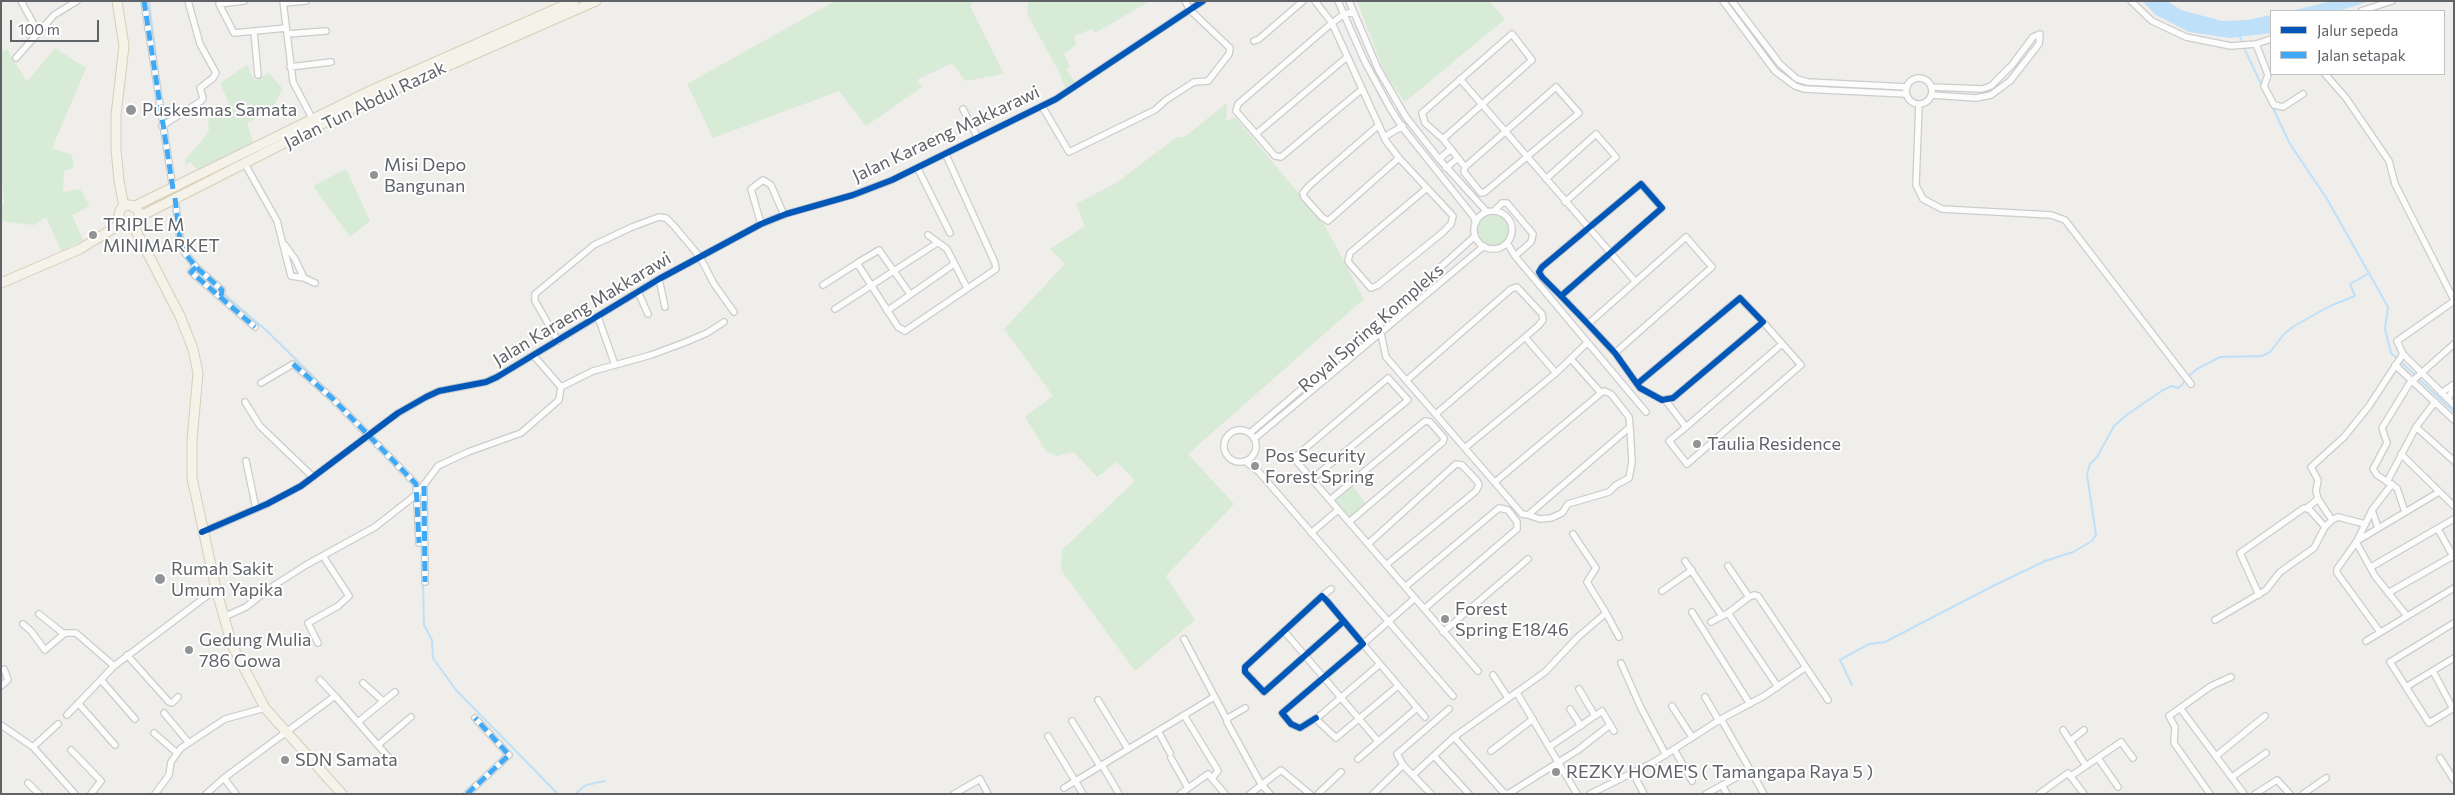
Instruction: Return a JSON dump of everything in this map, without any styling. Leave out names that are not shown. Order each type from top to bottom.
[{"type":"main road","points":[[117,1],[124,46],[116,114],[116,149],[119,181],[129,206],[138,211],[136,221],[186,326],[196,362],[197,382],[191,467],[202,532],[216,589],[238,660],[265,708],[342,794]]},
{"type":"main road","name":"Jalan Tun Abdul Razak","points":[[136,221],[174,194],[248,159],[385,89],[574,1]]},
{"type":"main road","name":"Jalan Tun Abdul Razak","points":[[248,159],[313,120],[596,1]]},
{"type":"main road","name":"Jalan Tun Abdul Razak","points":[[129,206],[174,194]]},
{"type":"main road","points":[[122,223],[119,214],[129,206]]},
{"type":"main road","points":[[1,283],[80,249],[122,223],[136,221]]},
{"type":"street","points":[[21,1],[38,32]]},
{"type":"street","points":[[16,58],[54,15],[77,1]]},
{"type":"street","points":[[144,1],[181,244],[194,268],[255,326]]},
{"type":"street","points":[[162,126],[201,101],[203,98],[200,88],[213,78],[216,73],[200,44],[188,1]]},
{"type":"street","points":[[244,1],[218,3],[234,33],[326,31]]},
{"type":"street","points":[[306,1],[284,2],[290,67],[294,86],[313,120]]},
{"type":"street","points":[[1042,106],[1069,152],[1155,110],[1166,100],[1194,82],[1206,82],[1229,54],[1230,48],[1190,10],[1185,1]]},
{"type":"street","name":"Jalan Karaeng Makkarawi","points":[[202,532],[256,509],[294,490],[398,413],[432,394],[486,382],[534,356],[659,279],[760,224],[853,195],[918,168],[1042,106],[1082,83],[1203,1]]},
{"type":"street","points":[[1254,41],[1259,40],[1303,1]]},
{"type":"street","points":[[1315,1],[1332,23],[1384,137],[1399,158],[1454,216],[1446,228],[1378,286],[1372,288],[1350,264],[1350,253],[1427,188]]},
{"type":"street","points":[[1338,1],[1365,62],[1402,127],[1473,216],[1476,223],[1476,236],[1484,246],[1498,248],[1507,243],[1512,233],[1511,222],[1504,214],[1494,211],[1480,216],[1476,223]]},
{"type":"street","points":[[1350,1],[1378,69],[1410,122],[1446,168],[1487,212]]},
{"type":"street","points":[[1723,1],[1775,71],[1795,86],[1821,90],[1906,94]]},
{"type":"street","points":[[1732,1],[1780,64],[1797,79],[1808,82],[1907,87]]},
{"type":"street","points":[[2131,1],[2152,21],[2180,35],[2217,44],[2256,44],[2270,39]]},
{"type":"street","points":[[2364,10],[2392,1]]},
{"type":"street","points":[[1353,12],[1344,14],[1332,23],[1236,107],[1236,111],[1275,156],[1281,157],[1361,90]]},
{"type":"street","points":[[254,32],[258,75]]},
{"type":"street","points":[[1443,139],[1532,60],[1512,34],[1422,113],[1425,124],[1443,139],[1465,167],[1465,174],[1483,193],[1579,113],[1556,87],[1465,167]]},
{"type":"street","points":[[1931,87],[1982,88],[1991,86],[2012,65],[2033,37],[2040,34],[2039,44],[2010,81],[1991,95],[1976,98],[1931,96]]},
{"type":"street","points":[[2256,44],[2268,75],[2264,86],[2274,105],[2283,107],[2304,94]]},
{"type":"street","points":[[1256,134],[1347,57]]},
{"type":"street","points":[[290,67],[331,62]]},
{"type":"street","points":[[2325,75],[2346,98],[2390,161],[2395,184],[2454,301],[2396,341],[2403,354],[2454,405]]},
{"type":"street","points":[[1460,78],[1635,281]]},
{"type":"street","points":[[1919,78],[1927,80],[1931,87],[1931,96],[1925,102],[1919,104],[1912,102],[1906,94],[1907,87],[1912,80],[1919,78]]},
{"type":"street","points":[[1919,104],[1916,185],[1924,199],[1942,209],[2051,215],[2065,220],[2190,384]]},
{"type":"street","points":[[963,109],[978,138]]},
{"type":"street","points":[[1384,137],[1410,122]]},
{"type":"street","points":[[1379,125],[1310,185],[1303,193],[1304,196],[1324,220],[1330,220],[1399,158]]},
{"type":"street","points":[[1546,179],[1596,134],[1616,157],[1565,202]]},
{"type":"street","points":[[1439,159],[1450,150]]},
{"type":"street","points":[[856,264],[898,327],[906,331],[989,275],[997,266],[946,155]]},
{"type":"street","points":[[1446,168],[1458,158]]},
{"type":"street","points":[[248,159],[277,221],[291,276],[304,278],[315,283]]},
{"type":"street","points":[[918,168],[950,234]]},
{"type":"street","points":[[760,224],[751,190],[763,180],[771,185],[784,215]]},
{"type":"street","points":[[1561,296],[1662,208],[1641,184],[1540,269],[1540,274],[1561,296],[1588,324],[1605,341],[1644,392],[1666,401],[1686,427]]},
{"type":"street","points":[[1494,211],[1502,203],[1507,203],[1533,234],[1531,242],[1516,256]]},
{"type":"street","points":[[558,341],[535,301],[535,294],[603,240],[641,223],[662,217],[674,226],[700,258],[714,284],[734,312]]},
{"type":"street","points":[[928,235],[947,249],[968,288]]},
{"type":"street","name":"Royal Spring Kompleks","points":[[1250,433],[1381,321],[1476,236]]},
{"type":"street","points":[[1588,324],[1686,237],[1712,267],[1615,353]]},
{"type":"street","points":[[836,308],[937,243]]},
{"type":"street","points":[[1507,243],[1646,412]]},
{"type":"street","points":[[283,244],[295,259],[304,278]]},
{"type":"street","name":"Royal Spring Kompleks","points":[[1254,439],[1484,246]]},
{"type":"street","points":[[823,285],[879,250],[910,294]]},
{"type":"street","points":[[887,311],[954,264]]},
{"type":"street","points":[[659,279],[665,307]]},
{"type":"street","points":[[1407,380],[1515,287],[1518,287],[1542,314],[1541,323],[1437,413]]},
{"type":"street","points":[[638,292],[648,314]]},
{"type":"street","points":[[1637,384],[1740,298],[1763,322],[1801,365],[1687,464],[1668,441],[1782,344]]},
{"type":"street","points":[[598,317],[615,364]]},
{"type":"street","points":[[1381,321],[1380,329],[1386,357],[1437,413],[1522,514],[1540,519],[1551,518],[1562,513],[1568,504],[1609,492],[1616,485],[1629,478],[1632,462],[1629,417],[1611,394],[1604,391],[1496,482]]},
{"type":"street","points":[[561,387],[593,371],[651,355],[686,342],[707,333],[724,322]]},
{"type":"street","points":[[1666,401],[1673,398],[1763,322]]},
{"type":"street","points":[[1466,447],[1556,373],[1598,334]]},
{"type":"street","points":[[1525,337],[1556,373]]},
{"type":"street","points":[[1594,351],[1605,341]]},
{"type":"street","points":[[2405,512],[2398,490],[2377,475],[2373,469],[2387,443],[2381,430],[2413,380],[2454,344]]},
{"type":"street","points":[[2332,520],[2318,499],[2316,491],[2318,480],[2312,467],[2344,436],[2369,406],[2403,354]]},
{"type":"street","points":[[534,356],[561,387]]},
{"type":"street","points":[[1571,359],[1601,393]]},
{"type":"street","points":[[261,383],[293,364],[370,435],[421,490],[425,582]]},
{"type":"street","points":[[2395,365],[2454,420]]},
{"type":"street","points":[[1312,479],[1408,400],[1388,378],[1292,456],[1478,671]]},
{"type":"street","points":[[2441,393],[2454,384]]},
{"type":"street","points":[[224,617],[246,607],[270,588],[323,556],[366,534],[421,490],[438,466],[521,433],[558,400],[561,387]]},
{"type":"street","points":[[2448,399],[2454,388]]},
{"type":"street","points":[[245,402],[260,426],[313,477]]},
{"type":"street","points":[[2380,632],[2337,573],[2389,483],[2401,454],[2416,427],[2435,402]]},
{"type":"street","points":[[1330,500],[1425,421],[1430,422],[1444,438],[1443,442],[1349,522]]},
{"type":"street","points":[[2416,427],[2454,461]]},
{"type":"street","points":[[1528,515],[1630,428]]},
{"type":"street","points":[[1245,462],[1253,456],[1256,448],[1254,439],[1250,433],[1236,430],[1227,436],[1224,442],[1224,452],[1229,458],[1238,462],[1245,462],[1259,472],[1453,696]]},
{"type":"street","points":[[2401,454],[2454,506]]},
{"type":"street","points":[[1253,456],[1259,472]]},
{"type":"street","points":[[246,461],[256,509]]},
{"type":"street","points":[[1368,544],[1456,464],[1462,465],[1477,481],[1479,486],[1476,491],[1386,565]]},
{"type":"street","points":[[419,543],[421,490]]},
{"type":"street","points":[[2357,541],[2439,492]]},
{"type":"street","points":[[2260,594],[2240,553],[2318,499]]},
{"type":"street","points":[[1405,587],[1499,508],[1508,510],[1517,522],[1517,529],[1424,609]]},
{"type":"street","points":[[2306,508],[2325,526]]},
{"type":"street","points":[[1312,533],[1338,510]]},
{"type":"street","points":[[2372,510],[2378,528]]},
{"type":"street","points":[[2215,620],[2266,590],[2280,572],[2310,552],[2319,540],[2325,526],[2332,520],[2338,517],[2365,524]]},
{"type":"street","points":[[2371,567],[2454,519]]},
{"type":"street","points":[[2388,593],[2453,557],[2438,529]]},
{"type":"street","points":[[1573,534],[1596,568],[1587,582],[1619,637]]},
{"type":"street","points":[[2357,541],[2388,593],[2407,616]]},
{"type":"street","points":[[318,643],[308,623],[338,606],[349,596],[323,556]]},
{"type":"street","points":[[1443,632],[1528,559]]},
{"type":"street","points":[[1685,561],[1778,687]]},
{"type":"street","points":[[1728,566],[1749,596]]},
{"type":"street","points":[[1662,591],[1692,570]]},
{"type":"street","points":[[1331,588],[1245,667],[1245,672],[1264,692],[1344,621]]},
{"type":"street","points":[[2366,641],[2454,588]]},
{"type":"street","points":[[67,715],[127,655],[216,589]]},
{"type":"street","points":[[1710,622],[1725,614],[1749,596],[1754,594],[1758,596],[1828,700]]},
{"type":"street","points":[[1322,596],[1425,717]]},
{"type":"street","points":[[1380,664],[1316,718],[1300,728],[1292,724],[1282,712],[1415,598]]},
{"type":"street","points":[[1692,612],[1750,704]]},
{"type":"street","points":[[1413,775],[1454,737],[1545,672],[1578,637],[1606,613]]},
{"type":"street","points":[[39,614],[64,634]]},
{"type":"street","points":[[2432,671],[2454,708],[2429,723],[2390,662],[2454,623]]},
{"type":"street","points":[[23,624],[31,631],[45,650],[64,634],[76,632],[114,666]]},
{"type":"street","points":[[1284,631],[1378,741]]},
{"type":"street","points":[[1184,639],[1261,784],[1270,794]]},
{"type":"street","points":[[127,655],[168,702],[172,702],[178,697]]},
{"type":"street","points":[[2406,687],[2454,658]]},
{"type":"street","points":[[1621,662],[1641,708],[1666,755]]},
{"type":"street","points":[[1590,794],[1666,755],[1720,720],[1778,687],[1806,667]]},
{"type":"street","points":[[1,686],[8,680],[4,669]]},
{"type":"street","points":[[1493,675],[1508,698]]},
{"type":"street","points":[[2210,794],[2174,743],[2175,727],[2169,716],[2211,686],[2231,677]]},
{"type":"street","points":[[101,680],[135,719]]},
{"type":"street","points":[[320,680],[390,759]]},
{"type":"street","points":[[364,683],[383,701]]},
{"type":"street","points":[[1316,718],[1336,738],[1398,686]]},
{"type":"street","points":[[1579,690],[1595,716]]},
{"type":"street","points":[[358,722],[395,692]]},
{"type":"street","points":[[1517,693],[1577,794]]},
{"type":"street","points":[[206,794],[224,778],[335,696]]},
{"type":"street","points":[[1064,788],[1214,697]]},
{"type":"street","points":[[1705,698],[1764,794]]},
{"type":"street","points":[[1098,700],[1128,749]]},
{"type":"street","points":[[78,703],[116,744]]},
{"type":"street","points":[[1672,706],[1692,737]]},
{"type":"street","points":[[155,794],[169,776],[169,764],[177,753],[189,743],[225,719],[265,708]]},
{"type":"street","points":[[1227,720],[1245,708]]},
{"type":"street","points":[[1358,759],[1417,708]]},
{"type":"street","points":[[2180,708],[2244,794]]},
{"type":"street","points":[[1431,794],[1396,756],[1398,751],[1449,709]]},
{"type":"street","points":[[1570,709],[1580,726]]},
{"type":"street","points":[[1549,747],[1603,712],[1614,731]]},
{"type":"street","points":[[164,713],[189,743]]},
{"type":"street","points":[[1184,715],[1218,771],[1213,778]]},
{"type":"street","points":[[378,745],[411,716]]},
{"type":"street","points":[[2216,756],[2265,716]]},
{"type":"street","points":[[467,794],[509,755],[475,718]]},
{"type":"street","points":[[1491,751],[1533,720]]},
{"type":"street","points":[[1072,721],[1119,794]]},
{"type":"street","points":[[33,747],[58,724]]},
{"type":"street","points":[[1,725],[33,747],[75,794]]},
{"type":"street","points":[[1454,737],[1506,793],[1510,793],[1559,762],[1610,725]]},
{"type":"street","points":[[2063,730],[2086,766]]},
{"type":"street","points":[[2070,740],[2084,730]]},
{"type":"street","points":[[1158,732],[1188,788]]},
{"type":"street","points":[[154,733],[177,753]]},
{"type":"street","points":[[1048,736],[1082,794]]},
{"type":"street","points":[[2071,776],[2121,742],[2133,758]]},
{"type":"street","points":[[1674,749],[1692,781]]},
{"type":"street","points":[[71,750],[101,782],[91,794]]},
{"type":"street","points":[[2232,777],[2266,752]]},
{"type":"street","points":[[1434,756],[1468,794]]},
{"type":"street","points":[[2098,758],[2118,787]]},
{"type":"street","points":[[2440,758],[2454,780]]},
{"type":"street","points":[[1373,794],[1403,765]]},
{"type":"street","points":[[1250,794],[1281,770],[1310,794]]},
{"type":"street","points":[[1706,794],[1750,770]]},
{"type":"street","points":[[1318,794],[1342,772]]},
{"type":"street","points":[[1633,773],[1644,794]]},
{"type":"street","points":[[1180,794],[1208,774],[1225,794]]},
{"type":"street","points":[[2039,794],[2066,774],[2071,776],[2084,794]]},
{"type":"street","points":[[224,778],[236,794]]},
{"type":"street","points":[[2303,794],[2326,778]]},
{"type":"street","points":[[954,794],[980,779],[988,794]]},
{"type":"street","points":[[2255,794],[2277,780],[2290,794]]},
{"type":"street","points":[[28,783],[39,794]]},
{"type":"street","points":[[1722,785],[1727,794]]},
{"type":"green space","points":[[835,1],[975,1],[970,6],[1004,74],[965,81],[952,63],[917,80],[922,87],[866,126],[839,91],[713,138],[687,84]]},
{"type":"green space","points":[[1028,1],[1150,1],[1095,33],[1092,29],[1074,36],[1076,45],[1064,54],[1070,67],[1066,69],[1075,82],[1065,88],[1059,72],[1027,14]]},
{"type":"green space","points":[[1357,1],[1489,1],[1505,19],[1405,102],[1386,76]]},
{"type":"green space","points":[[55,48],[86,68],[52,148],[72,155],[74,168],[64,171],[63,192],[80,189],[90,206],[72,215],[83,240],[61,251],[46,217],[34,225],[1,221],[1,204],[4,203],[1,173],[1,52],[7,49],[27,82]]},
{"type":"green space","points":[[247,65],[255,81],[269,73],[283,89],[273,107],[247,124],[253,142],[199,171],[190,162],[186,165],[185,160],[209,132],[208,119],[229,104],[220,83]]},
{"type":"green space","points":[[1227,103],[1226,121],[1235,117],[1324,224],[1364,299],[1188,454],[1234,504],[1166,576],[1195,620],[1135,671],[1061,570],[1062,550],[1135,481],[1117,462],[1097,477],[1074,452],[1056,456],[1046,451],[1025,417],[1053,396],[1004,329],[1065,264],[1050,249],[1085,226],[1076,204],[1116,183],[1177,137],[1184,137]]},
{"type":"green space","points":[[346,169],[370,221],[350,237],[313,186]]},
{"type":"green space","points":[[1494,213],[1501,214],[1506,218],[1510,223],[1510,237],[1506,242],[1501,246],[1494,247],[1487,246],[1482,242],[1478,237],[1477,230],[1478,223],[1482,218],[1487,214]]},
{"type":"green space","points":[[1351,484],[1366,504],[1350,518],[1333,499]]},
{"type":"water","points":[[2142,1],[2167,1],[2181,10],[2222,21],[2248,20],[2270,15],[2270,33],[2230,38],[2189,32],[2156,15]]},
{"type":"water","points":[[2332,1],[2370,1],[2341,10],[2295,10]]},
{"type":"waterway","points":[[149,1],[160,88]]},
{"type":"waterway","points":[[2240,37],[2242,41]]},
{"type":"waterway","points":[[2245,50],[2262,86]]},
{"type":"waterway","points":[[2272,106],[2290,144],[2327,199],[2388,307],[2385,329],[2391,353],[2415,375]]},
{"type":"waterway","points":[[180,221],[185,245]]},
{"type":"waterway","points":[[1852,685],[1840,660],[1869,644],[1885,642],[1993,586],[2045,561],[2073,552],[2092,541],[2096,535],[2087,474],[2090,464],[2097,457],[2114,426],[2128,414],[2163,390],[2172,386],[2178,388],[2197,369],[2220,357],[2262,356],[2270,352],[2284,334],[2294,326],[2330,306],[2355,296],[2350,284],[2368,274]]},
{"type":"waterway","points":[[224,294],[266,330],[328,391]]},
{"type":"waterway","points":[[2419,379],[2454,412]]},
{"type":"waterway","points":[[381,444],[418,482]]},
{"type":"waterway","points":[[421,493],[421,531]]},
{"type":"waterway","points":[[422,543],[422,556]]},
{"type":"waterway","points":[[423,583],[424,625],[432,640],[433,658],[456,690],[558,794]]},
{"type":"waterway","points":[[575,794],[586,785],[605,781]]},
{"type":"marked path","points":[[144,1],[173,189]]},
{"type":"marked path","points":[[175,198],[180,240],[185,253],[196,267],[222,290],[221,297]]},
{"type":"marked path","points":[[196,267],[191,272],[255,327]]},
{"type":"marked path","points":[[293,364],[332,398],[416,484],[419,543]]},
{"type":"marked path","points":[[424,486],[425,582]]},
{"type":"marked path","points":[[467,794],[509,755],[475,718]]},
{"type":"cycle path","points":[[202,532],[267,504],[301,486],[398,413],[426,397],[439,391],[486,382],[497,377],[659,279],[761,224],[786,214],[853,195],[892,180],[1056,99],[1203,1]]},
{"type":"cycle path","points":[[1561,296],[1662,208],[1641,184],[1542,267],[1539,272],[1542,277],[1615,353],[1637,384],[1640,388],[1662,400],[1673,398],[1763,322],[1740,298],[1637,384]]},
{"type":"cycle path","points":[[1316,718],[1300,728],[1291,724],[1282,713],[1363,644],[1327,601],[1322,596],[1245,667],[1245,672],[1264,692],[1344,621]]},
{"type":"place","name":"Puskesmas Samata","points":[[131,110]]},
{"type":"place","name":"Misi Depo Bangunan","points":[[374,175]]},
{"type":"place","name":"TRIPLE M MINIMARKET","points":[[93,235]]},
{"type":"place","name":"Taulia Residence","points":[[1697,444]]},
{"type":"place","name":"Pos Security Forest Spring","points":[[1255,466]]},
{"type":"place","name":"Rumah Sakit Umum Yapika","points":[[160,579]]},
{"type":"place","name":"Forest Spring E18/46","points":[[1445,619]]},
{"type":"place","name":"Gedung Mulia 786 Gowa","points":[[189,650]]},
{"type":"place","name":"SDN Samata","points":[[285,760]]},
{"type":"place","name":"REZKY HOME'S ( Tamangapa Raya 5 )","points":[[1556,772]]}]
